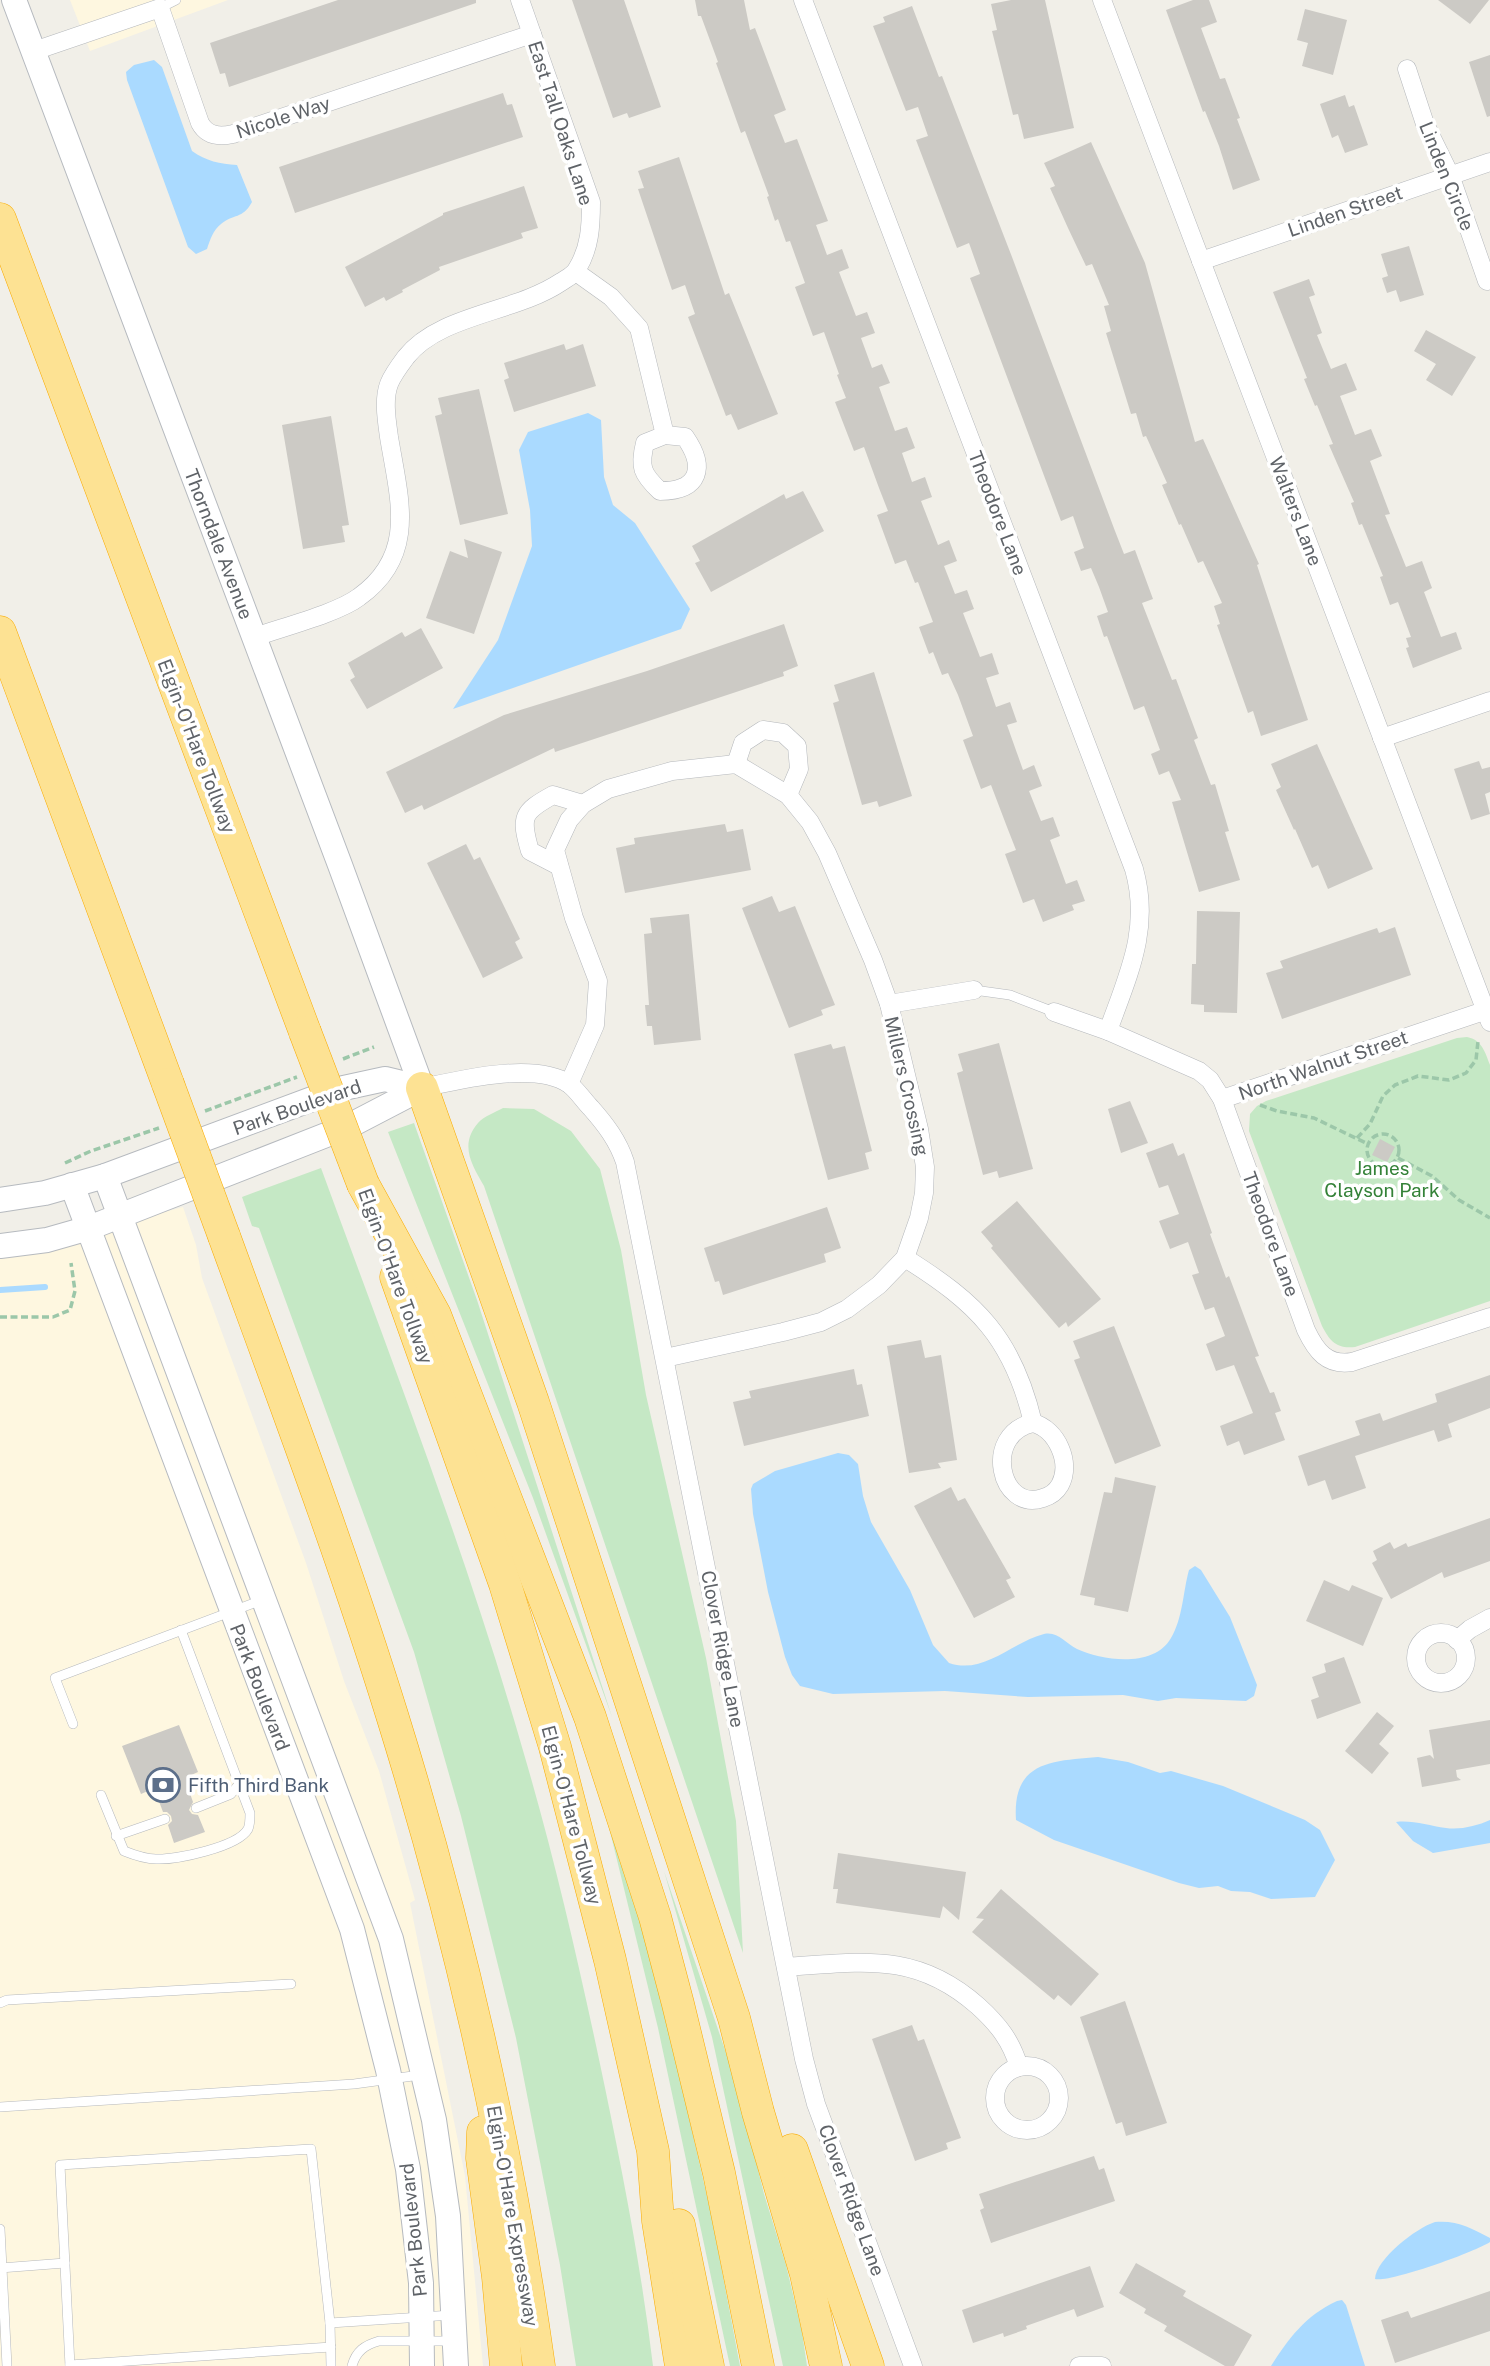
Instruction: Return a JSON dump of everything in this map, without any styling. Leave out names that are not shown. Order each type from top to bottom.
[{"type":"highway","name":"Elgin-O'Hare Tollway","points":[[0,219],[363,1184],[492,1546],[555,1747],[610,1960],[653,2151],[659,2221],[681,2366]]},
{"type":"highway","points":[[0,632],[332,1532],[393,1718],[447,1909],[485,2067],[482,2158],[498,2277],[506,2366]]},
{"type":"highway","points":[[0,668],[32,718]]},
{"type":"highway","points":[[422,1088],[537,1415],[734,2018],[758,2112],[806,2274],[826,2366]]},
{"type":"highway","points":[[363,1184],[435,1315],[590,1717],[654,1917],[678,2004],[719,2173],[758,2366]]},
{"type":"highway","points":[[734,2018],[772,2097],[868,2366]]},
{"type":"highway","name":"Elgin-O'Hare Expressway","points":[[485,2067],[515,2213],[539,2366]]},
{"type":"highway","points":[[653,2151],[676,2215],[708,2366]]},
{"type":"street","name":"Thorndale Avenue","points":[[14,0],[422,1088]]},
{"type":"street","name":"East Tall Oaks Lane","points":[[520,0],[591,202],[587,248],[576,272]]},
{"type":"street","name":"Theodore Lane","points":[[803,0],[1134,869],[1140,897],[1141,930],[1136,953],[1108,1031]]},
{"type":"street","name":"Walters Lane","points":[[1102,0],[1489,1014]]},
{"type":"street","name":"Nicole Way","points":[[34,51],[168,4],[200,122],[206,131],[218,136],[233,134],[532,34]]},
{"type":"street","name":"Linden Circle","points":[[1407,69],[1425,124],[1450,175],[1487,281]]},
{"type":"street","name":"Linden Street","points":[[1201,261],[1490,162]]},
{"type":"street","points":[[255,637],[358,599],[384,574],[394,558],[399,541],[401,511],[386,417],[388,385],[406,357],[430,333],[542,295],[576,272],[611,297],[639,328],[665,435]]},
{"type":"street","points":[[1382,738],[1490,701]]},
{"type":"street","points":[[422,1088],[480,1076],[517,1073],[545,1075],[569,1084],[595,1025],[598,982],[574,918],[555,850],[569,820],[583,804],[608,789],[672,771],[736,764],[743,743],[762,730],[783,733],[797,747],[799,769],[788,795]]},
{"type":"street","name":"Millers Crossing","points":[[665,1358],[735,1344],[833,1317],[870,1293],[905,1258],[919,1218],[924,1193],[925,1167],[919,1129],[889,1004],[827,853],[810,822],[788,795],[736,764]]},
{"type":"street","points":[[559,866],[530,851],[523,827],[531,807],[553,795],[583,804]]},
{"type":"street","points":[[889,1004],[974,990]]},
{"type":"street","name":"North Walnut Street","points":[[1054,1012],[1108,1031],[1202,1073],[1222,1100],[1489,1014]]},
{"type":"street","name":"Park Boulevard","points":[[422,1088],[385,1079],[339,1089],[105,1176],[391,1939],[434,2120],[448,2216],[456,2354]]},
{"type":"street","name":"Clover Ridge Lane","points":[[569,1084],[602,1121],[619,1146],[625,1162],[804,2059],[816,2104],[914,2366]]},
{"type":"street","name":"Park Boulevard","points":[[121,1216],[349,1126],[422,1088]]},
{"type":"street","name":"Theodore Lane","points":[[1222,1100],[1306,1330],[1317,1350],[1330,1362],[1352,1362],[1490,1317]]},
{"type":"street","points":[[0,1200],[45,1193],[105,1176]]},
{"type":"street","name":"Park Boulevard","points":[[72,1185],[352,1929],[390,2078],[408,2169],[421,2283],[422,2366]]},
{"type":"street","points":[[0,1246],[47,1240],[121,1216]]},
{"type":"street","points":[[905,1258],[955,1291],[987,1323],[1018,1374],[1033,1423]]},
{"type":"street","points":[[1457,1640],[1490,1618]]},
{"type":"street","points":[[786,1967],[865,1961],[931,1973],[964,1993],[988,2015],[1012,2044],[1019,2067]]},
{"type":"street","points":[[1079,2366],[1102,2366]]},
{"type":"lane","points":[[974,990],[1010,995],[1054,1012]]},
{"type":"lane","points":[[73,1724],[55,1678],[264,1600]]},
{"type":"lane","points":[[101,1795],[124,1851],[156,1859],[188,1856],[237,1840],[248,1829],[250,1813],[181,1630]]},
{"type":"lane","points":[[196,1808],[232,1794],[239,1784]]},
{"type":"lane","points":[[116,1836],[165,1819]]},
{"type":"lane","points":[[0,2003],[7,2000],[291,1984]]},
{"type":"lane","points":[[0,2107],[354,2084],[424,2075]]},
{"type":"lane","points":[[331,2347],[70,2365],[60,2165],[311,2148],[330,2323],[331,2347],[331,2366]]},
{"type":"lane","points":[[0,2229],[7,2366]]},
{"type":"lane","points":[[1,2268],[65,2263]]},
{"type":"lane","points":[[352,2366],[360,2350],[368,2344],[422,2329],[454,2315]]},
{"type":"lane","points":[[330,2323],[422,2329],[456,2354]]},
{"type":"path","points":[[1357,1138],[1367,1128],[1378,1102],[1400,1083],[1418,1076],[1449,1080],[1466,1073],[1476,1060],[1478,1041]]},
{"type":"path","points":[[1258,1104],[1277,1111],[1314,1118],[1368,1144]]},
{"type":"path","points":[[1367,1128],[1375,1137]]},
{"type":"path","points":[[1383,1135],[1392,1138],[1399,1149],[1398,1158],[1388,1165],[1376,1164],[1370,1158],[1368,1144],[1375,1137],[1383,1135]]},
{"type":"path","points":[[1398,1158],[1432,1176],[1459,1199],[1490,1218]]},
{"type":"path","points":[[0,1317],[53,1317],[70,1310],[75,1291],[71,1264]]},
{"type":"shaded area","points":[[70,0],[228,0],[90,51]]},
{"type":"shaded area","points":[[183,1207],[196,1245],[202,1278],[306,1563],[344,1681],[379,1771],[415,1900],[410,1903],[465,2176],[483,2366],[0,2366],[0,1256]]},
{"type":"green space","name":"James Clayson Park","points":[[1467,1037],[1480,1044],[1490,1065],[1490,1301],[1355,1347],[1338,1345],[1331,1340],[1322,1326],[1249,1131],[1250,1114],[1266,1101]]},
{"type":"green space","points":[[503,1108],[534,1109],[571,1131],[600,1169],[621,1250],[646,1395],[706,1658],[736,1821],[743,1953],[484,1186],[469,1155],[472,1131],[487,1116]]},
{"type":"green space","points":[[414,1123],[477,1300],[612,1717],[533,1498],[388,1132]]},
{"type":"green space","points":[[321,1168],[453,1532],[502,1680],[535,1792],[574,1947],[608,2102],[636,2252],[653,2366],[576,2366],[560,2265],[516,2038],[461,1816],[414,1652],[259,1228],[252,1226],[242,1197]]},
{"type":"green space","points":[[607,1819],[641,1909],[712,2218],[740,2366],[730,2366],[658,2028]]},
{"type":"green space","points":[[664,1871],[737,2085],[764,2194],[786,2265],[807,2366],[783,2366],[712,2037]]},
{"type":"water","points":[[154,60],[162,67],[192,151],[213,161],[237,165],[252,202],[241,214],[218,226],[207,249],[196,254],[188,247],[127,80],[126,72],[134,65]]},
{"type":"water","points":[[588,413],[601,420],[604,477],[613,505],[635,523],[690,609],[681,629],[453,709],[498,640],[532,546],[530,510],[519,450],[528,432]]},
{"type":"water","points":[[838,1453],[849,1455],[858,1464],[863,1496],[871,1522],[910,1590],[933,1645],[949,1663],[974,1665],[1044,1634],[1057,1636],[1077,1649],[1100,1657],[1127,1659],[1153,1654],[1163,1648],[1175,1630],[1189,1570],[1195,1566],[1201,1570],[1230,1617],[1257,1685],[1254,1696],[1246,1701],[1176,1698],[1158,1701],[1123,1695],[1028,1697],[945,1691],[833,1694],[800,1686],[785,1657],[768,1592],[751,1489],[753,1484],[775,1471]]},
{"type":"water","points":[[1098,1757],[1128,1762],[1160,1773],[1171,1771],[1223,1786],[1305,1820],[1320,1830],[1335,1860],[1315,1897],[1271,1899],[1218,1886],[1199,1888],[1179,1883],[1054,1840],[1016,1820],[1016,1801],[1028,1775],[1051,1763]]},
{"type":"water","points":[[1490,1820],[1490,1843],[1433,1853],[1413,1841],[1396,1822],[1457,1828]]},
{"type":"water","points":[[1435,2222],[1464,2226],[1490,2238],[1490,2242],[1432,2266],[1375,2279],[1382,2262],[1398,2245]]},
{"type":"water","points":[[1342,2300],[1346,2305],[1365,2366],[1271,2366],[1299,2329],[1316,2313]]},
{"type":"building","points":[[338,0],[476,0],[476,3],[229,87],[225,73],[220,74],[210,43]]},
{"type":"building","points":[[572,0],[624,0],[661,107],[629,118],[627,113],[613,118]]},
{"type":"building","points":[[695,0],[744,0],[750,30],[755,28],[786,110],[774,115],[785,143],[797,139],[828,221],[816,225],[827,255],[842,249],[849,268],[839,272],[856,316],[867,312],[875,333],[861,338],[872,368],[882,364],[890,383],[879,387],[895,431],[907,427],[915,448],[902,453],[912,482],[925,477],[932,497],[921,501],[938,545],[949,540],[957,561],[944,566],[955,594],[967,590],[974,609],[963,613],[980,657],[992,653],[999,674],[986,678],[996,707],[1010,702],[1017,722],[1007,725],[1023,770],[1034,765],[1042,786],[1029,791],[1041,821],[1053,817],[1060,836],[1050,840],[1066,884],[1077,880],[1085,901],[1072,905],[1074,910],[1043,922],[1034,899],[1023,903],[1005,854],[1016,850],[991,785],[981,789],[963,740],[973,736],[958,695],[948,673],[942,675],[933,652],[929,654],[919,627],[933,622],[918,582],[915,583],[906,560],[895,564],[877,515],[888,511],[864,447],[854,451],[835,402],[846,398],[837,375],[839,374],[824,332],[813,336],[795,287],[805,283],[790,241],[786,242],[778,219],[775,221],[767,197],[769,196],[745,131],[741,133],[716,63],[718,62],[701,16],[698,16]]},
{"type":"building","points":[[1011,0],[1045,0],[1074,128],[1024,139],[1018,114],[1013,115],[992,31],[997,30],[991,4]]},
{"type":"building","points":[[1193,0],[1209,0],[1217,22],[1201,28],[1220,79],[1225,78],[1260,180],[1233,190],[1219,146],[1205,111],[1203,112],[1166,10]]},
{"type":"building","points":[[1438,0],[1489,0],[1470,24]]},
{"type":"building","points":[[912,6],[939,77],[942,76],[1124,554],[1135,550],[1153,599],[1142,603],[1172,680],[1176,679],[1198,738],[1194,740],[1211,785],[1215,784],[1229,831],[1225,832],[1240,880],[1199,892],[1172,802],[1181,800],[1169,771],[1159,775],[1151,754],[1160,750],[1144,706],[1134,710],[1107,636],[1104,637],[1097,616],[1108,612],[1091,568],[1081,571],[1074,552],[1084,548],[1073,516],[1061,521],[970,278],[980,274],[969,243],[957,248],[916,140],[928,136],[918,107],[906,111],[873,26],[885,22],[883,17]]},
{"type":"building","points":[[1305,9],[1347,20],[1333,75],[1302,66],[1308,43],[1297,40]]},
{"type":"building","points":[[1490,55],[1490,116],[1487,117],[1469,62]]},
{"type":"building","points":[[503,93],[507,105],[512,104],[523,137],[295,213],[279,167]]},
{"type":"building","points":[[1345,95],[1349,107],[1354,105],[1368,145],[1345,153],[1338,135],[1332,138],[1320,104]]},
{"type":"building","points":[[1091,142],[1145,263],[1195,442],[1203,439],[1259,564],[1257,565],[1308,720],[1261,736],[1253,711],[1248,713],[1217,625],[1220,624],[1214,606],[1222,603],[1203,561],[1198,563],[1181,524],[1179,525],[1162,485],[1167,483],[1146,436],[1143,437],[1136,413],[1131,414],[1106,333],[1111,331],[1104,306],[1109,305],[1092,264],[1086,266],[1050,188],[1055,186],[1044,163]]},
{"type":"building","points":[[679,157],[725,295],[729,293],[778,414],[738,430],[731,414],[726,416],[688,317],[695,314],[685,285],[672,290],[638,189],[644,188],[638,171]]},
{"type":"building","points":[[524,186],[538,228],[521,233],[523,238],[439,267],[440,270],[402,290],[403,292],[386,301],[384,297],[365,307],[345,267],[443,213]]},
{"type":"building","points":[[1409,246],[1424,295],[1400,302],[1396,290],[1387,293],[1382,278],[1388,276],[1381,254]]},
{"type":"building","points":[[1309,279],[1315,295],[1309,297],[1322,333],[1317,335],[1331,369],[1346,363],[1357,390],[1340,396],[1355,435],[1371,429],[1382,456],[1370,461],[1390,514],[1385,515],[1406,567],[1422,561],[1432,588],[1424,592],[1441,637],[1456,632],[1462,649],[1413,668],[1406,648],[1409,647],[1406,638],[1411,637],[1398,602],[1390,605],[1380,577],[1383,576],[1362,524],[1359,525],[1351,503],[1354,502],[1329,445],[1333,444],[1304,379],[1307,378],[1273,292]]},
{"type":"building","points":[[1426,330],[1476,357],[1452,396],[1426,380],[1436,364],[1414,351]]},
{"type":"building","points":[[564,344],[566,350],[583,344],[596,386],[514,412],[504,380],[509,378],[504,363]]},
{"type":"building","points":[[479,389],[508,514],[460,525],[435,416],[442,414],[438,398]]},
{"type":"building","points":[[331,416],[349,525],[342,526],[345,542],[303,549],[282,425]]},
{"type":"building","points":[[803,491],[824,531],[711,592],[695,563],[700,561],[692,546],[784,494],[786,499]]},
{"type":"building","points":[[464,539],[502,552],[474,634],[426,618],[450,551],[468,558]]},
{"type":"building","points":[[784,624],[798,666],[783,672],[784,676],[555,752],[554,748],[424,810],[422,805],[405,813],[386,772],[504,715],[647,671]]},
{"type":"building","points":[[421,628],[443,668],[367,709],[350,680],[355,677],[348,663],[402,632],[405,637]]},
{"type":"building","points":[[874,672],[912,796],[879,807],[877,801],[862,805],[833,703],[839,701],[834,685]]},
{"type":"building","points":[[1317,744],[1373,869],[1328,889],[1318,865],[1312,868],[1294,830],[1276,790],[1281,787],[1271,764]]},
{"type":"building","points":[[1479,761],[1482,769],[1490,767],[1490,792],[1485,794],[1490,814],[1471,820],[1454,769]]},
{"type":"building","points":[[725,824],[727,832],[743,829],[751,870],[625,893],[616,848],[635,844],[634,838]]},
{"type":"building","points":[[466,844],[474,860],[480,857],[520,939],[515,942],[523,958],[483,978],[427,863]]},
{"type":"building","points":[[772,896],[779,912],[795,906],[835,1005],[821,1010],[823,1015],[789,1028],[742,908]]},
{"type":"building","points":[[1197,911],[1240,912],[1237,1013],[1204,1012],[1204,1005],[1191,1004],[1192,964],[1196,964]]},
{"type":"building","points":[[689,914],[701,1040],[654,1045],[652,1026],[647,1026],[645,1005],[649,1005],[644,934],[652,933],[650,918]]},
{"type":"building","points":[[1395,927],[1411,975],[1282,1019],[1266,973],[1283,968],[1280,961],[1377,928],[1379,933]]},
{"type":"building","points":[[999,1043],[1033,1169],[999,1178],[997,1171],[983,1175],[957,1073],[963,1071],[958,1054]]},
{"type":"building","points":[[831,1044],[833,1049],[845,1046],[872,1151],[865,1153],[869,1169],[828,1180],[794,1054]]},
{"type":"building","points":[[1130,1101],[1148,1143],[1121,1153],[1108,1109]]},
{"type":"building","points":[[1380,1139],[1395,1147],[1387,1162],[1372,1155]]},
{"type":"building","points":[[1173,1143],[1178,1156],[1184,1153],[1226,1278],[1229,1276],[1259,1356],[1255,1357],[1270,1393],[1274,1392],[1281,1411],[1275,1413],[1285,1440],[1244,1455],[1239,1441],[1227,1446],[1220,1426],[1253,1413],[1234,1365],[1216,1371],[1206,1344],[1225,1336],[1214,1307],[1205,1310],[1192,1275],[1199,1273],[1188,1242],[1170,1249],[1159,1221],[1179,1214],[1168,1185],[1159,1188],[1146,1153]]},
{"type":"building","points":[[1017,1201],[1101,1299],[1068,1327],[1066,1322],[1059,1328],[991,1248],[993,1246],[981,1232]]},
{"type":"building","points":[[827,1207],[841,1248],[824,1254],[826,1262],[723,1295],[719,1281],[715,1282],[704,1248]]},
{"type":"building","points":[[1114,1326],[1161,1446],[1115,1464],[1074,1360],[1080,1358],[1073,1341]]},
{"type":"building","points":[[921,1340],[925,1358],[941,1355],[957,1460],[938,1463],[941,1468],[909,1473],[887,1346]]},
{"type":"building","points":[[854,1369],[857,1385],[862,1384],[869,1416],[744,1446],[733,1402],[751,1398],[749,1391]]},
{"type":"building","points":[[1490,1375],[1490,1408],[1448,1424],[1452,1437],[1438,1442],[1434,1430],[1355,1456],[1366,1488],[1332,1500],[1325,1480],[1308,1486],[1298,1456],[1360,1435],[1355,1421],[1380,1413],[1383,1421],[1437,1402],[1435,1394]]},
{"type":"building","points":[[1115,1477],[1156,1486],[1128,1612],[1094,1605],[1095,1598],[1080,1595],[1104,1492],[1112,1493]]},
{"type":"building","points":[[951,1487],[958,1501],[965,1498],[1011,1578],[1006,1580],[1015,1597],[974,1618],[914,1506]]},
{"type":"building","points":[[1490,1518],[1490,1561],[1444,1578],[1442,1572],[1391,1599],[1372,1563],[1377,1560],[1373,1551],[1390,1542],[1394,1549],[1406,1543],[1408,1547]]},
{"type":"building","points":[[1324,1580],[1349,1591],[1352,1585],[1383,1598],[1363,1646],[1306,1621]]},
{"type":"building","points":[[1344,1657],[1361,1703],[1317,1719],[1311,1700],[1319,1697],[1312,1677],[1326,1672],[1324,1664]]},
{"type":"building","points":[[1377,1712],[1394,1726],[1379,1744],[1389,1753],[1372,1774],[1345,1751]]},
{"type":"building","points":[[1490,1720],[1490,1764],[1456,1770],[1457,1777],[1461,1780],[1422,1787],[1417,1758],[1430,1755],[1434,1759],[1429,1730]]},
{"type":"building","name":"Fifth Third Bank","points":[[179,1725],[198,1772],[189,1776],[192,1784],[187,1785],[193,1802],[189,1810],[198,1815],[205,1832],[174,1843],[168,1825],[172,1821],[171,1816],[163,1812],[157,1796],[153,1798],[150,1790],[141,1794],[122,1746]]},
{"type":"building","points":[[838,1853],[966,1872],[959,1920],[943,1906],[940,1918],[836,1903],[838,1889],[833,1889]]},
{"type":"building","points":[[1001,1889],[1099,1974],[1071,2006],[1058,1995],[1054,2000],[972,1932],[984,1919],[976,1918]]},
{"type":"building","points":[[1125,2001],[1167,2123],[1126,2136],[1122,2122],[1116,2124],[1080,2017]]},
{"type":"building","points":[[912,2025],[918,2041],[924,2039],[961,2138],[946,2143],[948,2149],[915,2161],[872,2039]]},
{"type":"building","points":[[1094,2156],[1099,2170],[1104,2168],[1115,2201],[991,2243],[980,2210],[984,2208],[979,2194]]},
{"type":"building","points":[[1136,2263],[1186,2291],[1183,2296],[1252,2335],[1234,2366],[1225,2366],[1164,2331],[1167,2326],[1144,2313],[1146,2309],[1119,2293]]},
{"type":"building","points":[[1090,2266],[1104,2307],[1077,2317],[1074,2309],[1004,2337],[1003,2333],[973,2343],[962,2310]]},
{"type":"building","points":[[1490,2291],[1490,2331],[1395,2363],[1381,2320],[1408,2311],[1411,2318]]},
{"type":"waterway","points":[[0,1290],[45,1287]]},
{"type":"place","name":"Fifth Third Bank","points":[[163,1785]]}]
